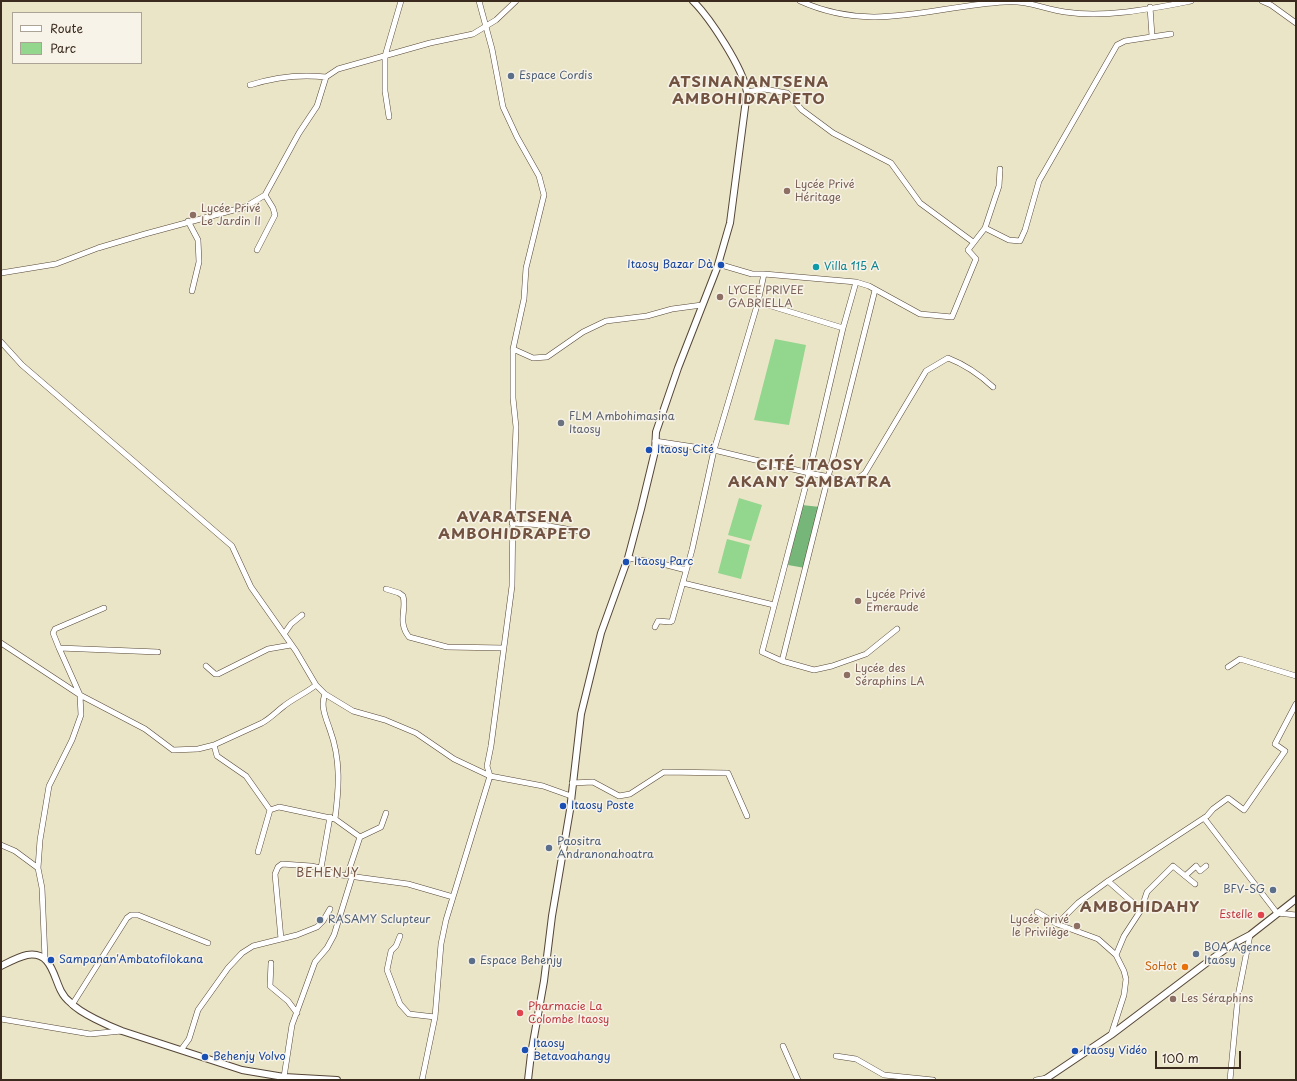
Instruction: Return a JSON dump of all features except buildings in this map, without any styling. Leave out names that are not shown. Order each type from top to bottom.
[{"type":"street","points":[[389,117],[385,91],[385,56],[401,1]]},
{"type":"street","points":[[422,1080],[435,1016],[441,944],[446,920],[490,776],[487,766],[491,746],[512,586],[512,523],[516,427],[513,349],[524,299],[526,268],[544,195],[538,176],[503,107],[492,49],[479,1]]},
{"type":"street","points":[[1,272],[56,264],[98,248],[245,206],[266,195],[299,133],[317,106],[326,77],[338,69],[430,43],[474,34],[486,27],[516,1]]},
{"type":"street","points":[[529,1079],[530,1054],[544,981],[552,916],[562,862],[581,714],[592,663],[601,633],[628,558],[655,451],[656,432],[675,375],[718,264],[730,223],[747,92],[743,77],[736,63],[707,17],[693,1]]},
{"type":"street","points":[[800,1],[829,12],[879,18],[914,15],[950,8],[1006,2],[1030,3],[1046,9],[1081,14],[1098,14],[1191,1]]},
{"type":"street","points":[[1262,1],[1271,5],[1296,23]]},
{"type":"street","points":[[1150,7],[1152,36]]},
{"type":"street","points":[[985,228],[1017,242],[1022,239],[1039,181],[1117,45],[1124,41],[1171,34]]},
{"type":"street","points":[[250,85],[265,80],[306,74],[326,77]]},
{"type":"street","points":[[747,92],[764,89],[787,93],[802,110],[833,133],[891,163],[920,203],[973,242]]},
{"type":"street","points":[[718,264],[752,274],[856,282],[875,290],[920,314],[952,317],[976,259],[968,250],[985,228],[999,186],[1000,169]]},
{"type":"street","points":[[258,250],[275,215],[266,195]]},
{"type":"street","points":[[188,222],[198,240],[199,262],[192,291]]},
{"type":"street","points":[[655,626],[658,622],[672,621],[683,583],[714,450],[758,302],[764,274]]},
{"type":"street","points":[[856,282],[843,328],[809,473],[762,652],[782,661],[814,670],[832,666],[866,654],[896,629]]},
{"type":"street","points":[[782,661],[830,477],[875,290]]},
{"type":"street","points":[[758,302],[843,328]]},
{"type":"street","points":[[513,349],[533,358],[547,357],[582,332],[606,321],[647,316],[672,309],[702,305]]},
{"type":"street","points":[[1,342],[22,365],[232,546],[251,587],[284,634],[316,685],[325,694],[353,711],[396,724],[416,733],[454,759],[490,776],[543,786],[571,796]]},
{"type":"street","points":[[655,441],[714,450],[830,477],[844,482],[855,481],[861,478],[926,371],[948,358],[962,363],[978,373],[993,387]]},
{"type":"street","points":[[512,523],[543,525],[584,532]]},
{"type":"street","points":[[628,558],[659,563],[686,570]]},
{"type":"street","points":[[683,583],[774,605]]},
{"type":"street","points":[[386,589],[399,593],[403,596],[402,616],[406,632],[409,637],[447,647],[504,648]]},
{"type":"street","points":[[45,959],[42,888],[38,868],[40,840],[49,786],[72,740],[81,715],[80,695],[53,633],[55,629],[104,608]]},
{"type":"street","points":[[284,634],[291,624],[302,615]]},
{"type":"street","points":[[1,643],[80,695],[145,729],[173,750],[198,749],[214,745],[270,719],[286,704],[302,696],[316,685]]},
{"type":"street","points":[[206,666],[216,674],[222,673],[268,649],[291,645]]},
{"type":"street","points":[[59,648],[158,652]]},
{"type":"street","points":[[1228,667],[1240,659],[1296,676]]},
{"type":"street","points":[[321,868],[333,818],[340,775],[335,744],[324,710],[323,699],[325,694]]},
{"type":"street","points":[[1057,924],[1078,903],[1108,881],[1204,818],[1228,798],[1244,810],[1285,752],[1275,744],[1296,704]]},
{"type":"street","points":[[214,745],[217,756],[246,776],[270,810]]},
{"type":"street","points":[[572,783],[593,782],[619,796],[630,794],[664,772],[728,773],[747,816]]},
{"type":"street","points":[[270,810],[279,807],[333,818],[360,837]]},
{"type":"street","points":[[258,852],[270,810]]},
{"type":"street","points":[[284,1076],[291,1030],[315,962],[327,948],[334,935],[360,837],[381,826],[386,813]]},
{"type":"street","points":[[1204,818],[1277,914],[1296,915]]},
{"type":"street","points":[[1,845],[15,851],[38,868]]},
{"type":"street","points":[[281,939],[276,870],[282,864],[321,868],[330,873],[408,884],[453,897]]},
{"type":"street","points":[[1116,955],[1124,936],[1141,910],[1147,892],[1173,866],[1195,884]]},
{"type":"street","points":[[1185,876],[1196,866],[1200,871],[1206,866]]},
{"type":"street","points":[[1108,881],[1141,910]]},
{"type":"street","points":[[1036,1080],[1046,1079],[1111,1035],[1231,945],[1250,935],[1296,899]]},
{"type":"street","points":[[181,1050],[189,1039],[198,1010],[235,960],[253,946],[281,939],[317,927],[323,922],[330,909]]},
{"type":"street","points":[[1037,912],[1057,924],[1098,939],[1116,955],[1124,971],[1126,979],[1121,1005],[1111,1035]]},
{"type":"street","points":[[72,1005],[131,914],[138,915],[208,943]]},
{"type":"street","points":[[1230,1080],[1238,996],[1250,935]]},
{"type":"street","points":[[400,936],[396,946],[391,951],[387,970],[400,1004],[409,1014],[435,1016]]},
{"type":"street","points":[[1,966],[26,955],[37,955],[45,959],[55,974],[61,992],[72,1005],[109,1026],[122,1031],[242,1070],[284,1076],[337,1080]]},
{"type":"street","points":[[270,963],[270,986],[288,1001],[298,1013]]},
{"type":"street","points":[[2,1020],[90,1034],[122,1031]]},
{"type":"street","points":[[782,1046],[798,1080]]},
{"type":"street","points":[[836,1056],[856,1059],[884,1074],[933,1080]]},
{"type":"green space","points":[[775,339],[806,345],[789,425],[754,420]]},
{"type":"green space","points":[[739,498],[762,505],[751,541],[728,535]]},
{"type":"green space","points":[[802,505],[820,507],[805,568],[788,565]]},
{"type":"green space","points":[[727,539],[750,545],[741,579],[718,573]]},
{"type":"place","name":"Espace Cordis","points":[[511,76]]},
{"type":"place","name":"Lycée Privé Héritage","points":[[787,191]]},
{"type":"place","name":"Lycée Privé Le Jardin II","points":[[193,215]]},
{"type":"place","name":"Itaosy Bazar Dà","points":[[721,265]]},
{"type":"place","name":"Villa 115 A","points":[[816,267]]},
{"type":"place","name":"LYCEE PRIVEE GABRIELLA","points":[[720,297]]},
{"type":"place","name":"FLM Ambohimasina Itaosy","points":[[561,423]]},
{"type":"place","name":"Itaosy Cité","points":[[649,450]]},
{"type":"place","name":"Itaosy Parc","points":[[626,562]]},
{"type":"place","name":"Lycée Privé Emeraude","points":[[858,601]]},
{"type":"place","name":"Lycée des Séraphins LA","points":[[847,675]]},
{"type":"place","name":"Itaosy Poste","points":[[563,806]]},
{"type":"place","name":"Paositra Andranonahoatra","points":[[549,848]]},
{"type":"place","name":"BFV-SG","points":[[1273,890]]},
{"type":"place","name":"Estelle","points":[[1261,915]]},
{"type":"place","name":"RASAMY Sclupteur","points":[[320,920]]},
{"type":"place","name":"Lycée privé le Privilège","points":[[1077,926]]},
{"type":"place","name":"BOA Agence Itaosy","points":[[1196,954]]},
{"type":"place","name":"Sampanan'Ambatofilokana","points":[[51,960]]},
{"type":"place","name":"Espace Behenjy","points":[[472,961]]},
{"type":"place","name":"SoHot","points":[[1185,967]]},
{"type":"place","name":"Les Séraphins","points":[[1173,999]]},
{"type":"place","name":"Pharmacie La Colombe Itaosy","points":[[520,1013]]},
{"type":"place","name":"Itaosy Betavoahangy","points":[[525,1050]]},
{"type":"place","name":"Itaosy Vidéo","points":[[1075,1051]]},
{"type":"place","name":"Behenjy Volvo","points":[[205,1057]]},
{"type":"district","name":"ATSINANANTSENA AMBOHIDRAPETO","points":[[749,92]]},
{"type":"district","name":"CITÉ ITAOSY AKANY SAMBATRA","points":[[810,474]]},
{"type":"district","name":"AVARATSENA AMBOHIDRAPETO","points":[[515,526]]},
{"type":"district","name":"BEHENJY","points":[[328,874]]},
{"type":"district","name":"AMBOHIDAHY","points":[[1140,908]]}]
